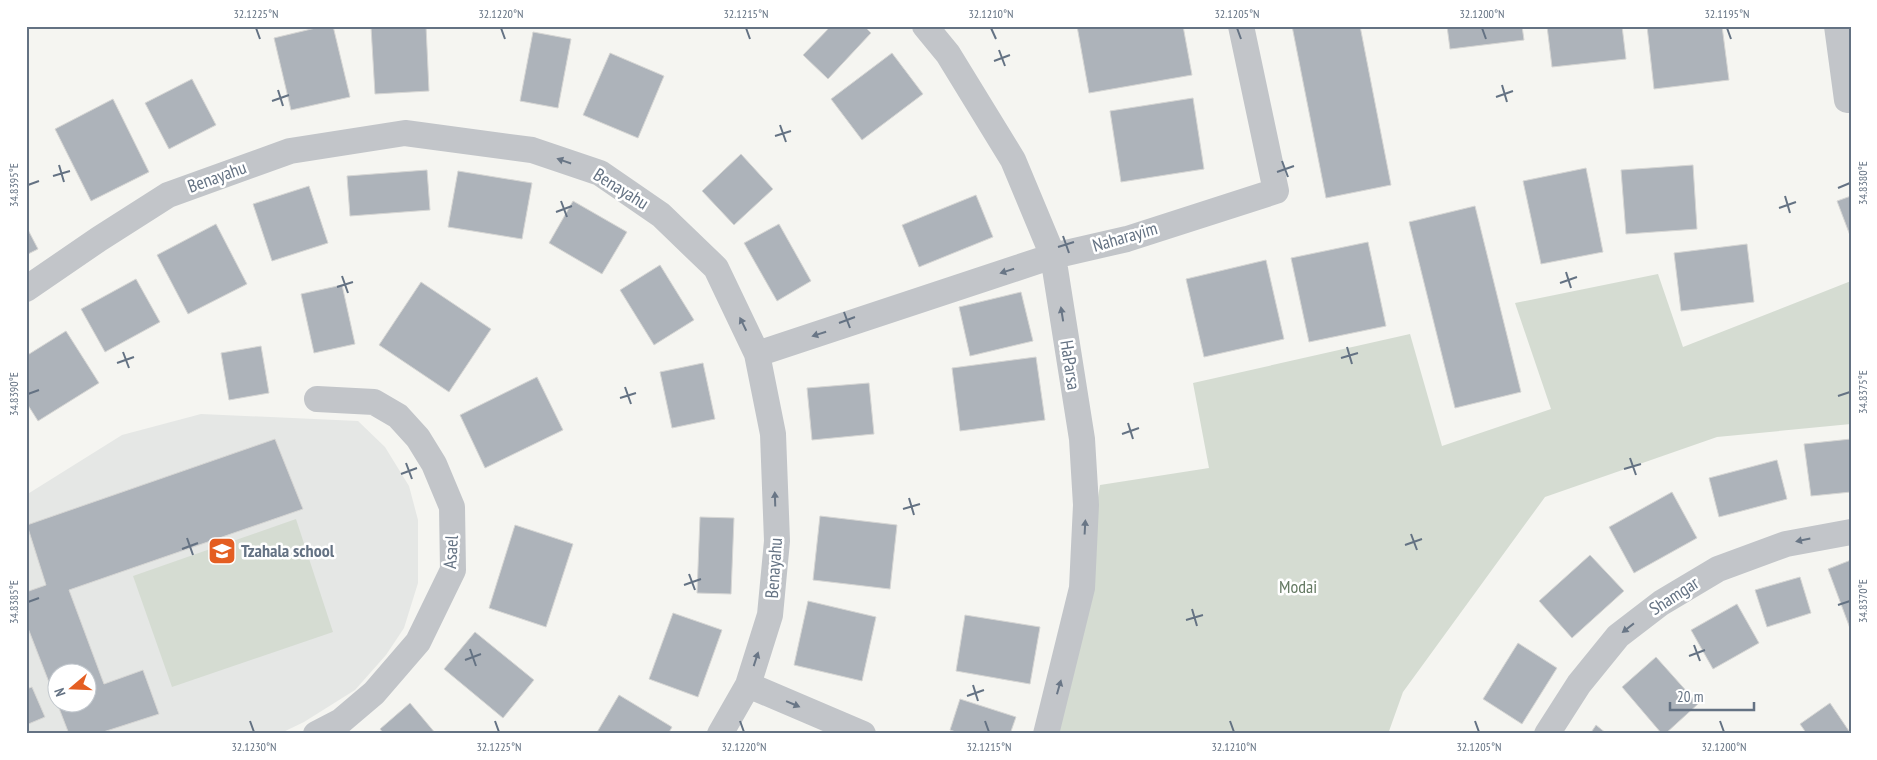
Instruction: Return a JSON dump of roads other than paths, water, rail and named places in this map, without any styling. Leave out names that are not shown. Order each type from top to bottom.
[{"type":"street","name":"HaParsa","points":[[925,26],[948,54],[1013,160],[1053,256],[1082,439],[1086,505],[1082,588],[1046,734]]},
{"type":"street","name":"Naharayim","points":[[758,354],[1053,256],[1128,239],[1276,191],[1241,26]]},
{"type":"street","points":[[1837,26],[1847,100],[1851,98]]},
{"type":"street","name":"Benayahu","points":[[26,289],[168,195],[290,151],[405,133],[532,150],[600,173],[661,215],[716,268],[758,354],[773,434],[777,541],[770,615],[748,685],[720,734]]},
{"type":"street","name":"Asael","points":[[316,734],[341,720],[374,694],[418,642],[453,570],[452,507],[434,464],[418,438],[398,416],[374,402],[317,399]]},
{"type":"street","name":"Shamgar","points":[[1547,734],[1579,684],[1618,636],[1661,603],[1718,568],[1786,544],[1851,532]]},
{"type":"street","points":[[748,685],[863,734]]},
{"type":"place","name":"Tzahala school","points":[[222,551]]},
{"type":"park label","name":"Modai","points":[[1298,587]]}]
